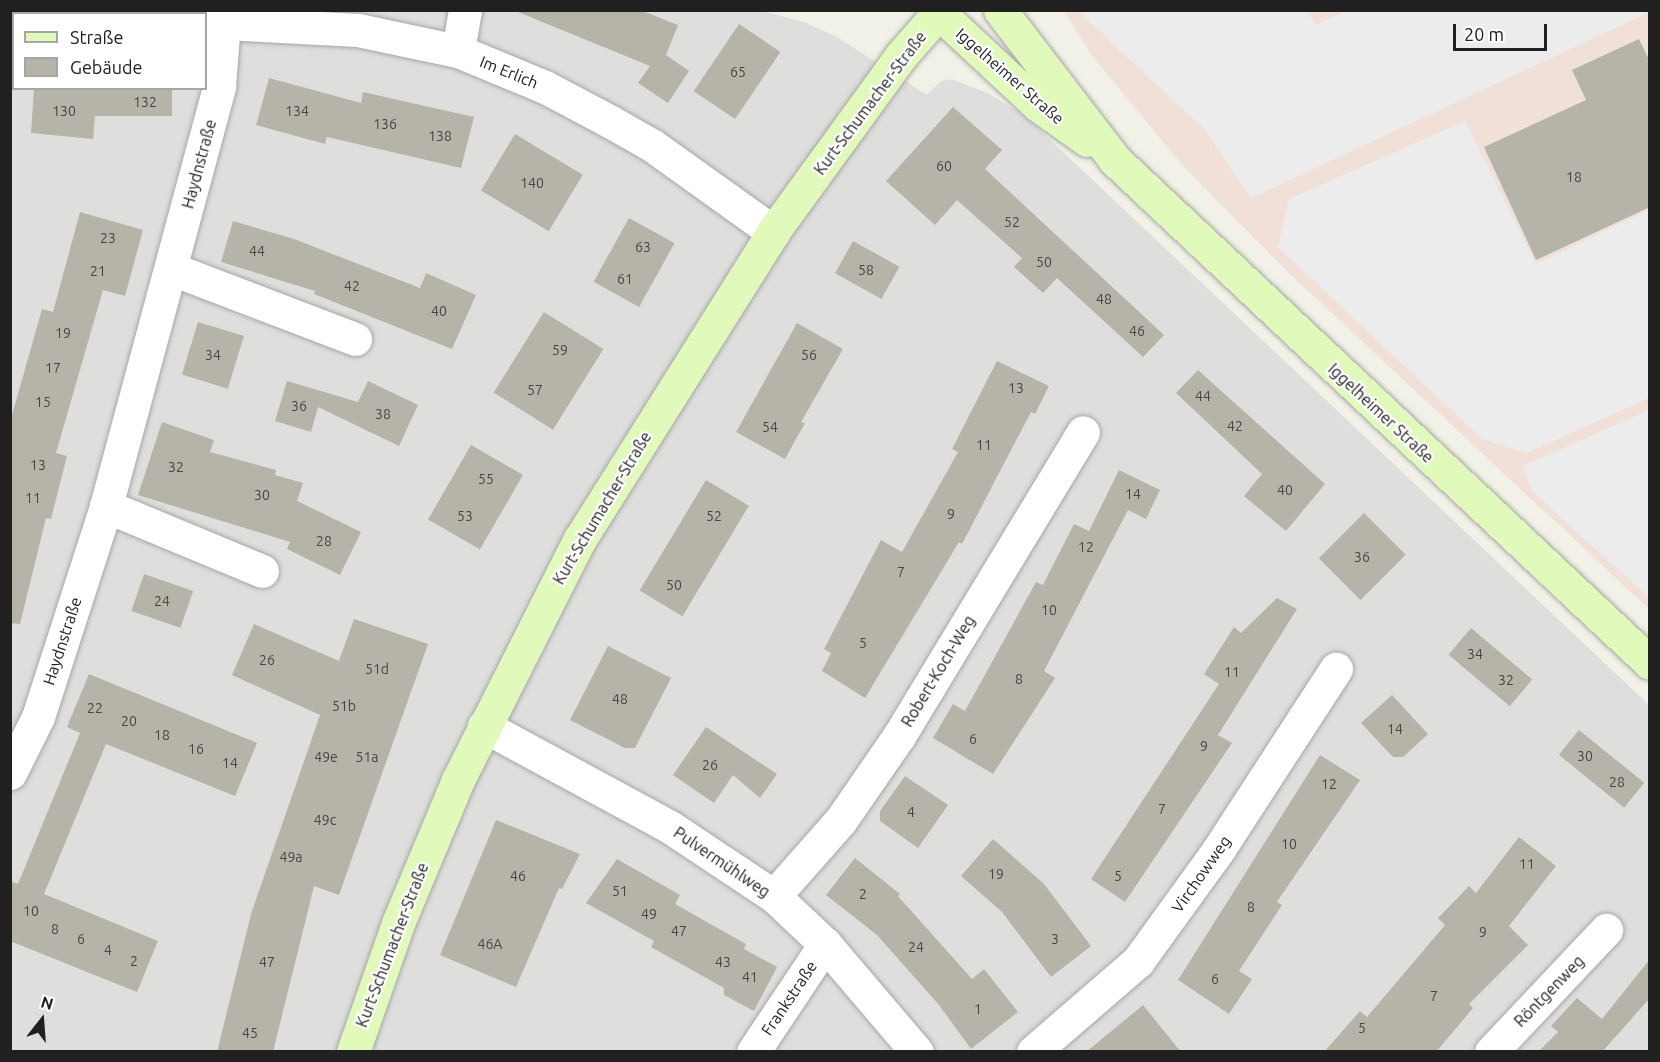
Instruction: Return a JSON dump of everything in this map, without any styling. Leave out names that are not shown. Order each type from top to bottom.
[{"type":"main road","name":"Iggelheimer Straße","points":[[1000,10],[1114,160]]},
{"type":"main road","name":"Iggelheimer Straße","points":[[938,11],[1038,105],[1114,160],[1650,663]]},
{"type":"main road","name":"Kurt-Schumacher-Straße","points":[[352,1052],[399,921],[484,726],[580,539],[773,232],[900,57],[938,11]]},
{"type":"street","points":[[458,51],[465,10]]},
{"type":"street","name":"Im Erlich","points":[[215,22],[358,30],[458,51],[545,87],[653,146],[773,232]]},
{"type":"street","name":"Haydnstraße","points":[[10,773],[38,717],[106,506],[172,269],[219,86],[215,22]]},
{"type":"street","points":[[172,269],[355,339]]},
{"type":"street","name":"Robert-Koch-Weg","points":[[774,896],[841,820],[899,736],[1083,432]]},
{"type":"street","points":[[106,506],[262,571]]},
{"type":"street","name":"Virchowweg","points":[[1033,1052],[1138,961],[1219,849],[1336,669]]},
{"type":"street","name":"Pulvermühlweg","points":[[484,726],[670,827],[774,896],[825,944],[917,1052]]},
{"type":"street","name":"Röntgenweg","points":[[1491,1052],[1606,930]]},
{"type":"street","name":"Frankstraße","points":[[753,1052],[825,944]]},
{"type":"shaded area","points":[[1649,10],[1650,12],[1251,198],[1205,130],[1078,11],[1308,11],[1315,25],[1346,11]]},
{"type":"shaded area","points":[[10,11],[762,11],[804,22],[837,37],[927,95],[941,81],[952,79],[988,93],[1026,117],[1649,705],[1649,1051],[11,1051]]},
{"type":"shaded area","points":[[1064,11],[1649,11],[1649,609],[1292,276],[1183,166],[1093,57]]},
{"type":"shaded area","points":[[1465,121],[1536,264],[1649,210],[1649,398],[1527,453],[1482,439],[1278,247],[1289,199]]},
{"type":"shaded area","points":[[1649,410],[1649,598],[1531,490],[1523,466]]},
{"type":"building","points":[[513,10],[640,10],[678,25],[666,55],[689,71],[668,103],[638,83],[650,66]]},
{"type":"building","points":[[739,24],[780,52],[735,119],[694,91]]},
{"type":"building","points":[[1639,39],[1650,62],[1650,207],[1536,260],[1484,147],[1586,100],[1572,70]]},
{"type":"building","points":[[269,78],[361,103],[363,92],[474,117],[461,168],[327,137],[325,144],[256,125]]},
{"type":"building","points":[[34,90],[172,90],[172,116],[95,116],[93,139],[31,133]]},
{"type":"building","points":[[953,107],[1002,150],[985,169],[1164,335],[1143,357],[1057,278],[1043,293],[1014,267],[1022,258],[957,200],[935,225],[886,181]]},
{"type":"building","points":[[515,134],[583,175],[549,231],[481,191]]},
{"type":"building","points":[[80,212],[143,230],[125,296],[103,290],[56,453],[67,456],[51,519],[46,518],[20,624],[10,623],[10,422],[42,309],[53,312]]},
{"type":"building","points":[[629,218],[674,243],[639,307],[594,282]]},
{"type":"building","points":[[233,221],[294,239],[420,288],[426,273],[476,295],[452,349],[314,294],[315,291],[221,262]]},
{"type":"building","points":[[853,241],[899,267],[881,299],[835,273]]},
{"type":"building","points":[[544,312],[603,349],[553,430],[494,393]]},
{"type":"building","points":[[198,322],[244,336],[228,389],[182,375]]},
{"type":"building","points":[[797,323],[843,349],[801,422],[805,423],[785,459],[736,432]]},
{"type":"building","points":[[997,361],[1049,386],[1035,414],[1031,412],[962,544],[959,542],[865,698],[822,671],[831,653],[824,649],[881,540],[902,552],[958,452],[952,449]]},
{"type":"building","points":[[1198,370],[1325,484],[1286,531],[1244,496],[1262,474],[1176,393]]},
{"type":"building","points":[[287,381],[358,402],[368,381],[418,405],[399,446],[318,407],[311,432],[275,421]]},
{"type":"building","points":[[162,422],[214,440],[210,452],[276,470],[275,475],[303,483],[297,501],[361,532],[340,575],[287,549],[290,542],[138,495]]},
{"type":"building","points":[[471,445],[523,475],[480,549],[428,519]]},
{"type":"building","points":[[1119,470],[1160,490],[1146,519],[1128,510],[1044,671],[1055,678],[993,774],[933,738],[953,704],[965,711],[1036,582],[1043,585],[1074,524],[1089,531]]},
{"type":"building","points":[[706,480],[749,506],[682,616],[640,591]]},
{"type":"building","points":[[1364,513],[1406,555],[1360,600],[1319,558]]},
{"type":"building","points":[[144,574],[193,591],[180,628],[131,611]]},
{"type":"building","points":[[1277,598],[1297,609],[1218,735],[1232,743],[1125,902],[1091,879],[1219,684],[1204,674],[1234,627],[1241,633]]},
{"type":"building","points":[[354,619],[428,644],[339,895],[314,886],[273,1052],[217,1052],[251,914],[320,715],[232,675],[254,624],[339,661]]},
{"type":"building","points":[[1471,628],[1532,679],[1510,706],[1449,655]]},
{"type":"building","points":[[608,646],[671,678],[635,748],[625,748],[570,720]]},
{"type":"building","points":[[89,674],[257,743],[235,796],[106,744],[44,894],[158,941],[137,992],[10,941],[10,881],[18,884],[80,733],[67,727]]},
{"type":"building","points":[[1392,695],[1428,734],[1403,757],[1393,757],[1361,723]]},
{"type":"building","points":[[706,727],[777,774],[760,798],[733,775],[714,803],[673,775]]},
{"type":"building","points":[[1579,730],[1644,783],[1624,808],[1559,755]]},
{"type":"building","points":[[1320,755],[1360,780],[1277,902],[1282,905],[1239,971],[1252,979],[1229,1014],[1178,980]]},
{"type":"building","points":[[905,776],[948,805],[918,848],[880,821],[880,811]]},
{"type":"building","points":[[496,820],[580,854],[562,889],[559,888],[516,987],[440,955]]},
{"type":"building","points":[[1519,837],[1556,866],[1509,926],[1528,945],[1469,1004],[1473,1008],[1436,1052],[1324,1052],[1360,1011],[1367,1017],[1445,925],[1438,918],[1469,886],[1476,893]]},
{"type":"building","points":[[993,839],[1044,884],[1091,946],[1051,977],[1002,912],[961,876]]},
{"type":"building","points":[[855,858],[900,894],[898,896],[972,979],[984,969],[1018,1012],[971,1049],[939,1005],[877,935],[826,895]]},
{"type":"building","points":[[617,859],[680,895],[675,904],[746,944],[744,949],[777,967],[754,1011],[724,995],[724,988],[651,947],[654,941],[586,903]]},
{"type":"building","points":[[1650,959],[1650,998],[1602,1052],[1538,1052],[1558,1032],[1551,1026],[1577,998],[1602,1019]]},
{"type":"building","points":[[1143,1005],[1181,1052],[1086,1052]]}]
